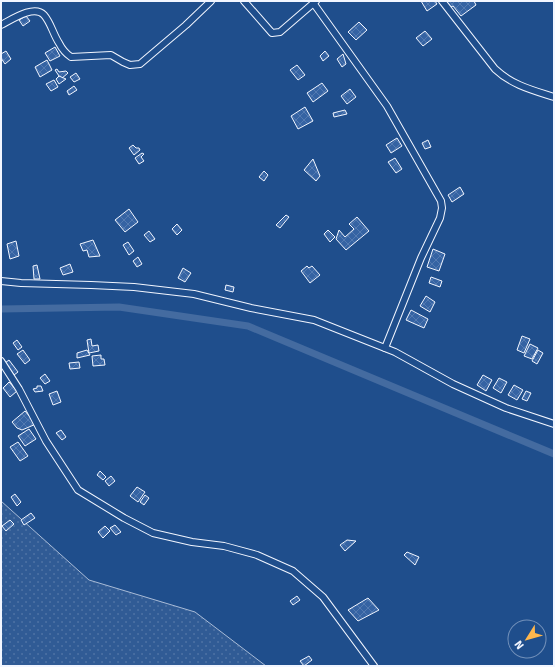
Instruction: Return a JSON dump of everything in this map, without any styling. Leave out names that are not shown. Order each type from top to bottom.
[{"type":"street","points":[[1,25],[26,13],[33,11],[39,12],[44,16],[61,47],[71,57],[111,55],[130,65],[140,64],[186,25],[211,1]]},
{"type":"street","points":[[244,1],[272,33],[280,32],[315,3],[387,106],[441,201],[442,208],[440,218],[421,258],[385,348]]},
{"type":"street","points":[[442,1],[495,69],[505,78],[517,84],[554,97]]},
{"type":"street","points":[[1,281],[98,285],[194,294],[251,308],[314,320],[395,352],[453,384],[506,408],[554,424]]},
{"type":"street","points":[[1,361],[19,389],[46,441],[78,490],[124,518],[154,533],[192,542],[224,546],[257,555],[293,570],[323,597],[374,666]]},
{"type":"shaded area","points":[[1,501],[89,580],[195,612],[266,666],[1,666]]},
{"type":"building","points":[[421,1],[435,1],[437,4],[427,11]]},
{"type":"building","points":[[446,1],[474,1],[476,5],[461,16],[453,6],[451,7]]},
{"type":"building","points":[[26,16],[30,21],[23,26],[19,20]]},
{"type":"building","points":[[359,22],[367,30],[356,40],[348,32]]},
{"type":"building","points":[[425,31],[432,39],[423,46],[416,38]]},
{"type":"building","points":[[55,47],[60,56],[50,61],[45,53]]},
{"type":"building","points":[[6,51],[11,59],[5,64],[1,58],[1,54]]},
{"type":"building","points":[[325,51],[329,56],[323,61],[320,56]]},
{"type":"building","points":[[343,54],[346,64],[342,67],[337,59]]},
{"type":"building","points":[[47,60],[52,70],[40,77],[35,67]]},
{"type":"building","points":[[297,65],[305,75],[298,80],[290,70]]},
{"type":"building","points":[[57,69],[59,72],[66,71],[68,73],[61,79],[55,70]]},
{"type":"building","points":[[76,73],[80,79],[74,82],[70,77]]},
{"type":"building","points":[[59,76],[66,79],[59,84],[56,79]]},
{"type":"building","points":[[54,80],[58,87],[51,91],[46,84]]},
{"type":"building","points":[[322,83],[328,91],[313,102],[307,93]]},
{"type":"building","points":[[74,86],[77,90],[69,95],[67,91]]},
{"type":"building","points":[[350,89],[356,97],[347,104],[341,96]]},
{"type":"building","points":[[305,107],[313,121],[298,129],[291,116]]},
{"type":"building","points":[[345,110],[347,114],[334,117],[333,113]]},
{"type":"building","points":[[397,138],[402,146],[391,153],[386,145]]},
{"type":"building","points":[[428,140],[431,147],[425,149],[422,143]]},
{"type":"building","points":[[133,145],[140,150],[134,155],[129,148]]},
{"type":"building","points":[[142,153],[144,154],[141,157],[144,161],[139,164],[135,158]]},
{"type":"building","points":[[395,158],[402,169],[396,173],[388,162]]},
{"type":"building","points":[[313,159],[320,176],[316,181],[304,170]]},
{"type":"building","points":[[264,171],[268,175],[264,181],[259,177]]},
{"type":"building","points":[[460,187],[464,194],[452,202],[448,195]]},
{"type":"building","points":[[129,209],[138,222],[125,232],[115,220]]},
{"type":"building","points":[[286,215],[289,217],[280,228],[276,225]]},
{"type":"building","points":[[357,217],[369,231],[346,250],[336,239],[339,230],[345,237],[354,229],[349,224]]},
{"type":"building","points":[[177,224],[182,230],[177,235],[172,229]]},
{"type":"building","points":[[328,230],[335,237],[330,242],[324,234]]},
{"type":"building","points":[[149,231],[155,239],[150,242],[144,235]]},
{"type":"building","points":[[93,240],[100,256],[89,257],[87,250],[83,251],[80,244]]},
{"type":"building","points":[[16,241],[19,256],[10,259],[7,244]]},
{"type":"building","points":[[128,242],[134,251],[129,255],[123,245]]},
{"type":"building","points":[[433,249],[445,254],[439,271],[427,267]]},
{"type":"building","points":[[138,257],[142,264],[137,267],[133,261]]},
{"type":"building","points":[[70,264],[73,272],[63,275],[60,268]]},
{"type":"building","points":[[37,265],[40,279],[34,279],[33,266]]},
{"type":"building","points":[[307,266],[309,268],[312,266],[320,275],[310,283],[301,271]]},
{"type":"building","points":[[183,268],[191,273],[185,282],[178,278]]},
{"type":"building","points":[[431,277],[442,281],[440,287],[429,283]]},
{"type":"building","points":[[226,285],[234,287],[233,292],[225,290]]},
{"type":"building","points":[[426,296],[435,302],[430,312],[420,306]]},
{"type":"building","points":[[411,310],[428,319],[424,328],[406,320]]},
{"type":"building","points":[[522,336],[530,339],[524,353],[517,350]]},
{"type":"building","points":[[91,339],[92,346],[98,345],[99,351],[89,353],[87,340]]},
{"type":"building","points":[[17,340],[22,347],[18,350],[13,343]]},
{"type":"building","points":[[530,344],[538,348],[532,359],[524,356]]},
{"type":"building","points":[[23,350],[30,360],[25,364],[17,354]]},
{"type":"building","points":[[87,350],[90,355],[77,358],[77,353]]},
{"type":"building","points":[[538,350],[543,353],[537,364],[532,361]]},
{"type":"building","points":[[101,355],[101,359],[104,359],[105,365],[93,366],[92,356]]},
{"type":"building","points":[[9,360],[18,372],[14,375],[5,363]]},
{"type":"building","points":[[79,362],[80,368],[70,369],[69,363]]},
{"type":"building","points":[[45,374],[50,381],[45,384],[40,378]]},
{"type":"building","points":[[483,375],[492,380],[486,391],[477,385]]},
{"type":"building","points":[[499,378],[507,382],[501,393],[493,388]]},
{"type":"building","points":[[9,382],[17,391],[10,397],[3,388]]},
{"type":"building","points":[[514,385],[523,390],[517,400],[508,395]]},
{"type":"building","points":[[37,386],[41,386],[43,391],[35,392],[33,389],[37,388]]},
{"type":"building","points":[[57,391],[61,402],[53,405],[49,394]]},
{"type":"building","points":[[526,391],[531,393],[527,401],[522,399]]},
{"type":"building","points":[[25,411],[36,424],[22,430],[17,428],[12,422]]},
{"type":"building","points":[[29,429],[36,439],[25,446],[18,436]]},
{"type":"building","points":[[61,430],[66,437],[62,440],[56,433]]},
{"type":"building","points":[[18,442],[28,456],[20,461],[10,447]]},
{"type":"building","points":[[100,471],[106,477],[103,480],[97,475]]},
{"type":"building","points":[[111,476],[115,481],[109,486],[105,481]]},
{"type":"building","points":[[137,487],[145,492],[138,502],[130,496]]},
{"type":"building","points":[[15,494],[21,502],[17,506],[11,497]]},
{"type":"building","points":[[145,495],[149,498],[144,505],[140,502]]},
{"type":"building","points":[[31,513],[35,518],[24,525],[21,520]]},
{"type":"building","points":[[10,520],[14,524],[6,531],[2,526]]},
{"type":"building","points":[[115,525],[121,532],[116,535],[110,528]]},
{"type":"building","points":[[105,526],[110,531],[103,538],[98,532]]},
{"type":"building","points":[[347,540],[356,541],[345,551],[340,545]]},
{"type":"building","points":[[407,552],[419,557],[415,565],[404,555]]},
{"type":"building","points":[[297,596],[300,600],[293,605],[290,601]]},
{"type":"building","points":[[368,598],[379,610],[358,621],[348,610]]},
{"type":"building","points":[[309,656],[312,660],[304,666],[300,661]]},
{"type":"waterway","points":[[1,309],[119,307],[248,326],[554,454]]}]
